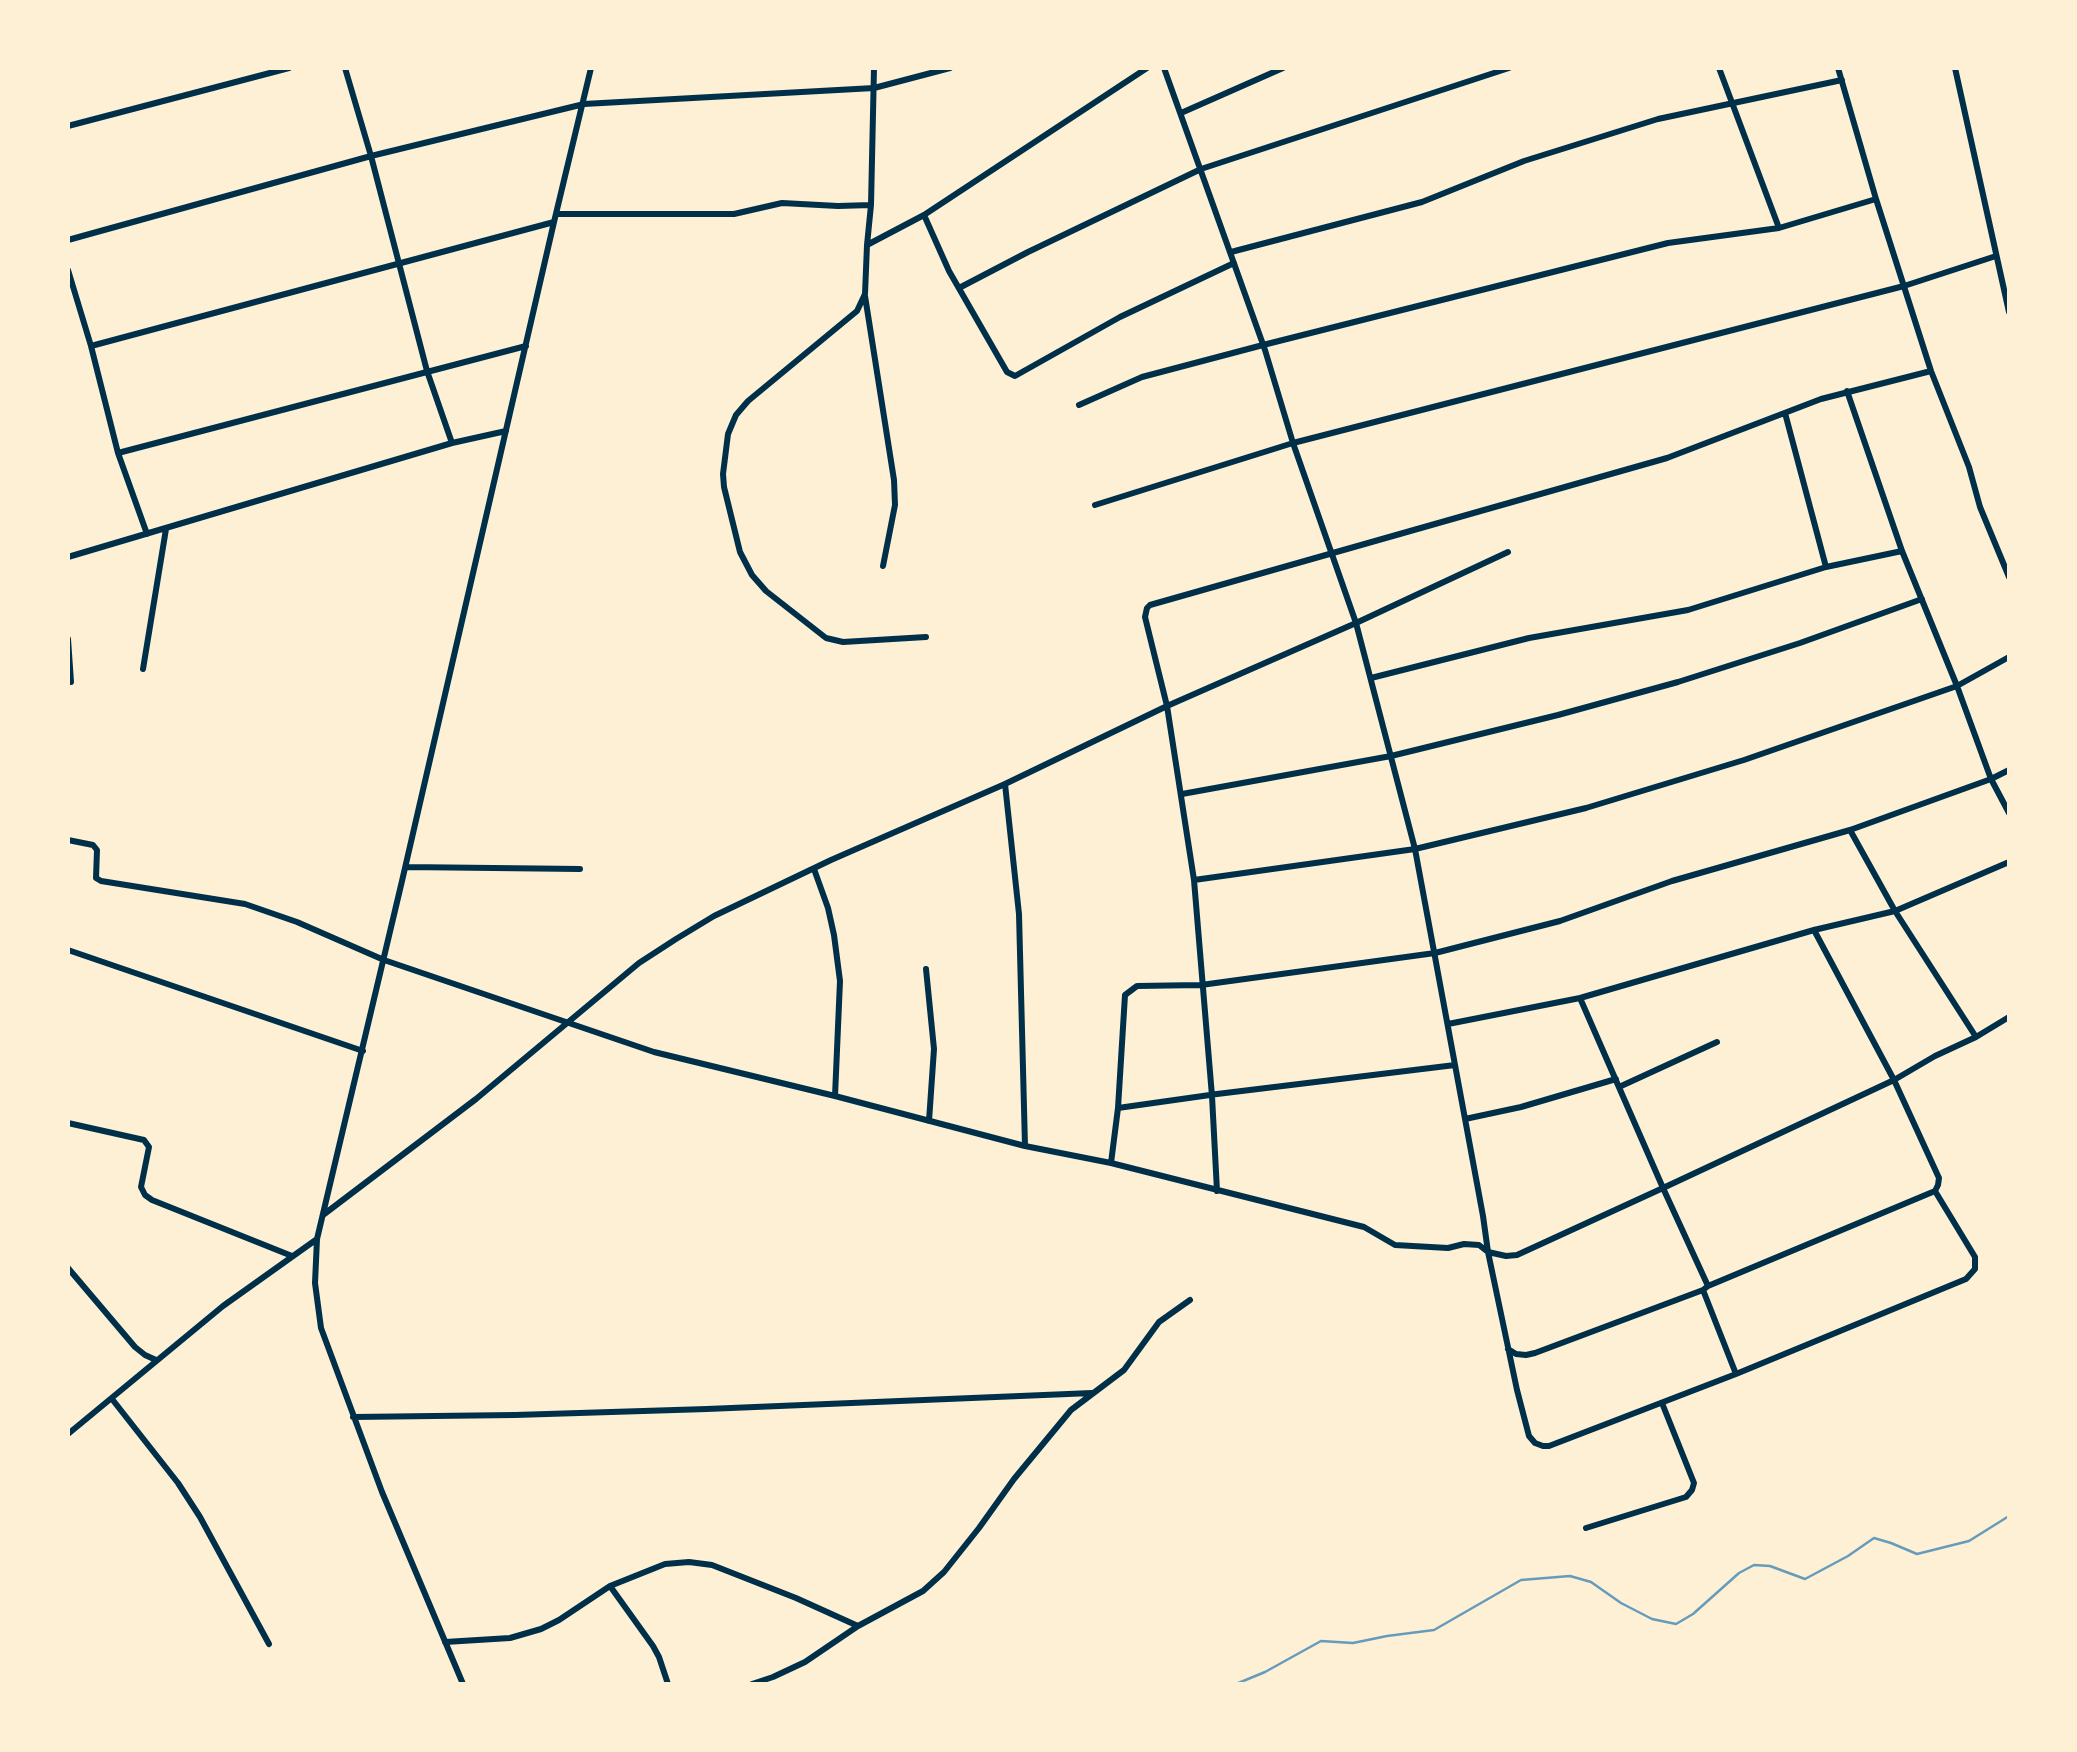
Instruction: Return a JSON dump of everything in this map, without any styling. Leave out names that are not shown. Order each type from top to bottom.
[{"type":"street","points":[[68,126],[289,68]]},
{"type":"street","points":[[345,68],[371,156],[427,371],[452,443]]},
{"type":"street","points":[[463,1684],[352,1418],[321,1328],[315,1283],[317,1239],[591,68]]},
{"type":"street","points":[[874,68],[871,205],[865,294],[894,480],[895,505],[883,566]]},
{"type":"street","points":[[68,240],[371,156],[584,104],[874,88],[950,68]]},
{"type":"street","points":[[867,245],[924,215],[1147,68]]},
{"type":"street","points":[[1164,68],[1263,345],[1293,443],[1356,623],[1371,678],[1416,849],[1488,1252],[1529,1436],[1535,1443],[1549,1446],[1736,1374],[1966,1279],[1973,1274],[1975,1257],[1934,1191]]},
{"type":"street","points":[[1181,113],[1283,68]]},
{"type":"street","points":[[959,288],[1201,169],[1509,68]]},
{"type":"street","points":[[1719,68],[1779,228]]},
{"type":"street","points":[[1838,68],[1876,199],[1931,371],[1969,467],[1980,507],[2009,577]]},
{"type":"street","points":[[1955,68],[2009,312]]},
{"type":"street","points":[[1231,252],[1422,202],[1524,162],[1658,120],[1842,80]]},
{"type":"street","points":[[1079,405],[1142,377],[1263,345],[1668,243],[1779,228],[1876,199]]},
{"type":"street","points":[[556,214],[734,214],[782,203],[871,205]]},
{"type":"street","points":[[924,215],[949,271],[1007,372],[1014,376],[1120,317],[1234,263]]},
{"type":"street","points":[[91,346],[554,222]]},
{"type":"street","points":[[1095,505],[1293,443],[1904,286],[1996,256]]},
{"type":"street","points":[[68,270],[91,346],[118,453],[147,534]]},
{"type":"street","points":[[865,294],[853,315],[748,401],[736,415],[728,434],[724,487],[740,552],[752,575],[766,591],[826,638],[843,642],[926,637]]},
{"type":"street","points":[[118,453],[526,345]]},
{"type":"street","points":[[1217,1191],[1212,1094],[1194,880],[1167,706],[1145,617],[1147,608],[1667,458],[1847,391],[1931,371]]},
{"type":"street","points":[[1847,391],[1902,551],[1957,686],[1991,779],[2009,813]]},
{"type":"street","points":[[1785,413],[1826,568]]},
{"type":"street","points":[[68,557],[452,443],[506,430]]},
{"type":"street","points":[[143,669],[166,529]]},
{"type":"street","points":[[1371,678],[1529,638],[1688,610],[1826,568],[1902,551]]},
{"type":"street","points":[[323,1215],[476,1099],[639,963],[714,916],[1005,784],[1167,706],[1356,623],[1508,552]]},
{"type":"street","points":[[1182,794],[1391,756],[1558,715],[1678,682],[1800,643],[1922,599]]},
{"type":"street","points":[[68,639],[71,682]]},
{"type":"street","points":[[1194,880],[1416,849],[1586,808],[1744,760],[1957,686],[2009,657]]},
{"type":"street","points":[[1111,1163],[1118,1108],[1125,995],[1137,986],[1201,985],[1435,953],[1560,921],[1672,881],[1850,830],[2009,770]]},
{"type":"street","points":[[1005,784],[1019,914],[1025,1146]]},
{"type":"street","points":[[1850,830],[1895,911],[1976,1037]]},
{"type":"street","points":[[68,840],[93,845],[97,850],[96,878],[101,881],[245,904],[297,922],[384,960],[654,1052],[1025,1146],[1111,1163],[1364,1227],[1395,1245],[1448,1248],[1471,1244],[1506,1256],[1517,1255],[1894,1080],[2009,1017]]},
{"type":"street","points":[[1448,1024],[1580,998],[1814,930],[1895,911],[2009,862]]},
{"type":"street","points":[[405,867],[580,869]]},
{"type":"street","points":[[814,869],[828,908],[840,981],[835,1096]]},
{"type":"street","points":[[1508,1349],[1516,1354],[1535,1353],[1706,1288],[1934,1191],[1940,1178],[1894,1080],[1814,930]]},
{"type":"street","points":[[68,950],[363,1051]]},
{"type":"street","points":[[926,970],[934,1049],[929,1121]]},
{"type":"street","points":[[1580,998],[1706,1288],[1736,1374]]},
{"type":"street","points":[[1619,1087],[1717,1042]]},
{"type":"street","points":[[1118,1108],[1455,1065]]},
{"type":"street","points":[[1465,1119],[1521,1107],[1616,1079]]},
{"type":"street","points":[[68,1123],[144,1140],[149,1147],[141,1187],[145,1195],[292,1256]]},
{"type":"street","points":[[68,1434],[223,1306],[317,1239]]},
{"type":"street","points":[[68,1268],[135,1348],[156,1360]]},
{"type":"street","points":[[752,1684],[805,1662],[858,1626],[923,1591],[944,1572],[1056,1426],[1092,1392],[1124,1370],[1158,1322],[1190,1300]]},
{"type":"street","points":[[352,1418],[597,1413],[1092,1392]]},
{"type":"street","points":[[112,1399],[178,1483],[269,1644]]},
{"type":"street","points":[[1586,1528],[1686,1497],[1692,1490],[1694,1483],[1662,1403]]},
{"type":"street","points":[[445,1642],[510,1637],[541,1629],[610,1586],[665,1564],[689,1562],[712,1566],[748,1579],[858,1626]]},
{"type":"street","points":[[610,1586],[653,1646],[668,1684]]},
{"type":"waterway","points":[[1236,1684],[1265,1672],[1321,1641],[1353,1643],[1434,1630],[1521,1580],[1570,1576],[1591,1582],[1621,1603],[1652,1619],[1676,1624],[1693,1614],[1739,1573],[1754,1565],[1770,1566],[1805,1579],[1848,1556],[1874,1538],[1917,1554],[1969,1541],[2009,1516]]}]
